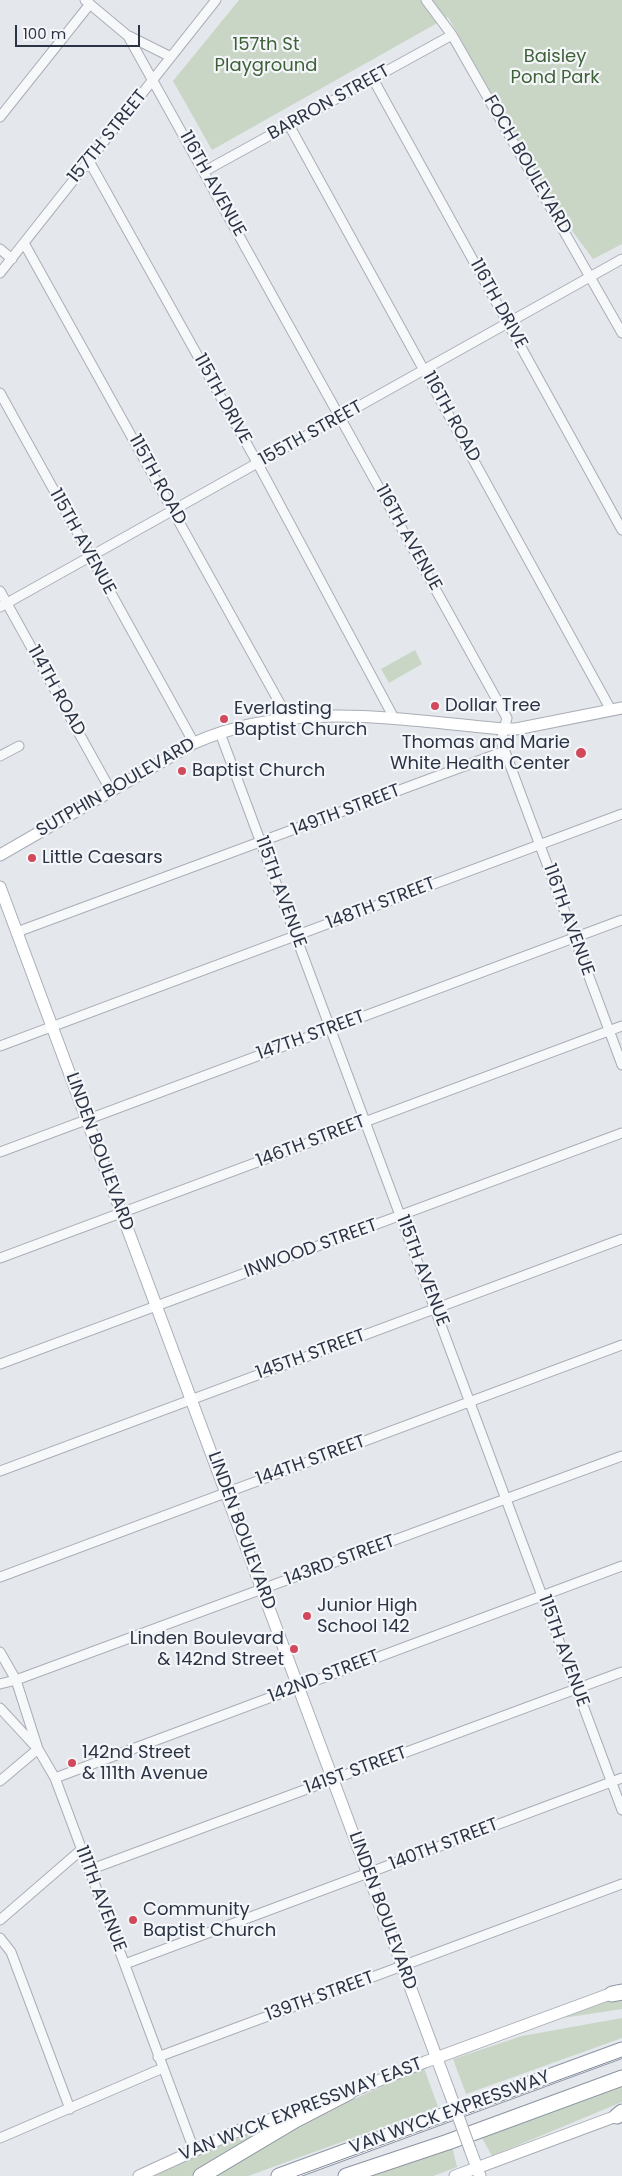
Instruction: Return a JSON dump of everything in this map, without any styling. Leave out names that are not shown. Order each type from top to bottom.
[{"type":"highway","name":"VAN WYCK EXPRESSWAY","points":[[279,2176],[622,2050]]},
{"type":"highway","name":"VAN WYCK EXPRESSWAY","points":[[346,2176],[448,2142],[622,2078]]},
{"type":"highway","points":[[201,2176],[295,2120],[349,2092]]},
{"type":"main road","name":"SUTPHIN BOULEVARD","points":[[0,855],[194,743],[220,733],[288,718],[346,716],[394,718],[516,729],[617,709]]},
{"type":"main road","name":"LINDEN BOULEVARD","points":[[0,887],[403,1966],[478,2172]]},
{"type":"main road","points":[[437,2058],[619,1992]]},
{"type":"main road","name":"VAN WYCK EXPRESSWAY EAST","points":[[139,2176],[235,2132],[349,2092],[437,2058]]},
{"type":"main road","points":[[455,2176],[478,2172],[620,2114]]},
{"type":"street","name":"157TH STREET","points":[[0,273],[216,0]]},
{"type":"street","name":"FOCH BOULEVARD","points":[[426,0],[452,35],[622,333]]},
{"type":"street","name":"116TH AVENUE","points":[[87,2],[128,36],[171,57]]},
{"type":"street","points":[[0,117],[87,2]]},
{"type":"street","name":"BARRON STREET","points":[[205,171],[452,35]]},
{"type":"street","name":"116TH AVENUE","points":[[128,36],[154,79],[507,718],[501,741],[622,1065]]},
{"type":"street","name":"116TH DRIVE","points":[[373,78],[622,530]]},
{"type":"street","name":"116TH ROAD","points":[[290,125],[425,370],[617,709]]},
{"type":"street","name":"115TH DRIVE","points":[[90,161],[258,464],[394,718]]},
{"type":"street","name":"115TH ROAD","points":[[24,243],[288,718]]},
{"type":"street","points":[[0,249],[12,259]]},
{"type":"street","name":"155TH STREET","points":[[3,605],[509,324],[622,259]]},
{"type":"street","name":"115TH AVENUE","points":[[0,393],[194,743]]},
{"type":"street","name":"114TH ROAD","points":[[0,591],[3,605],[111,791]]},
{"type":"street","name":"115TH AVENUE","points":[[220,733],[622,1810]]},
{"type":"street","points":[[0,756],[19,746]]},
{"type":"street","name":"149TH STREET","points":[[17,932],[505,751]]},
{"type":"street","name":"148TH STREET","points":[[0,1046],[622,814]]},
{"type":"street","name":"147TH STREET","points":[[0,1152],[622,920]]},
{"type":"street","name":"146TH STREET","points":[[0,1258],[622,1026]]},
{"type":"street","name":"INWOOD STREET","points":[[0,1364],[622,1133]]},
{"type":"street","name":"145TH STREET","points":[[0,1471],[622,1239]]},
{"type":"street","name":"144TH STREET","points":[[0,1577],[622,1344]]},
{"type":"street","name":"143RD STREET","points":[[0,1684],[16,1680],[262,1590],[622,1456]]},
{"type":"street","name":"142ND STREET","points":[[56,1778],[622,1566]]},
{"type":"street","name":"111TH AVENUE","points":[[0,1652],[16,1680],[38,1749],[56,1778],[81,1850],[194,2150]]},
{"type":"street","name":"141ST STREET","points":[[89,1870],[622,1672]]},
{"type":"street","points":[[0,1708],[38,1749],[0,1781]]},
{"type":"street","name":"140TH STREET","points":[[125,1964],[622,1778]]},
{"type":"street","points":[[0,1920],[81,1850]]},
{"type":"street","name":"139TH STREET","points":[[158,2057],[622,1884]]},
{"type":"street","points":[[0,1938],[10,1952],[70,2109]]},
{"type":"street","points":[[0,2138],[163,2068]]},
{"type":"green space","name":"Baisley Pond Park","points":[[239,0],[622,0],[622,244],[593,259],[559,213],[448,17],[212,150],[173,81]]},
{"type":"green space","points":[[415,650],[422,664],[389,683],[381,669]]},
{"type":"green space","points":[[622,1996],[622,2009],[563,2018]]},
{"type":"green space","points":[[622,2018],[622,2038],[466,2094],[453,2059],[522,2036]]},
{"type":"green space","points":[[424,2068],[438,2107],[248,2176],[207,2176],[307,2120]]},
{"type":"green space","points":[[622,2081],[622,2102],[492,2156],[481,2136]]},
{"type":"green space","points":[[271,2125],[272,2130],[191,2176],[153,2176],[203,2152]]},
{"type":"green space","points":[[452,2146],[457,2167],[433,2176],[360,2176]]},
{"type":"tram line","points":[[297,2176],[622,2057]]},
{"type":"place","name":"Dollar Tree","points":[[435,706]]},
{"type":"place","name":"Everlasting Baptist Church","points":[[224,719]]},
{"type":"place","name":"Thomas and Marie White Health Center","points":[[581,753]]},
{"type":"place","name":"Baptist Church","points":[[182,771]]},
{"type":"place","name":"Little Caesars","points":[[32,858]]},
{"type":"place","name":"Junior High School 142","points":[[307,1616]]},
{"type":"place","name":"Linden Boulevard & 142nd Street","points":[[294,1649]]},
{"type":"place","name":"142nd Street & 111th Avenue","points":[[72,1763]]},
{"type":"place","name":"Community Baptist Church","points":[[133,1920]]},
{"type":"park label","name":"157th St Playground","points":[[266,55]]}]
